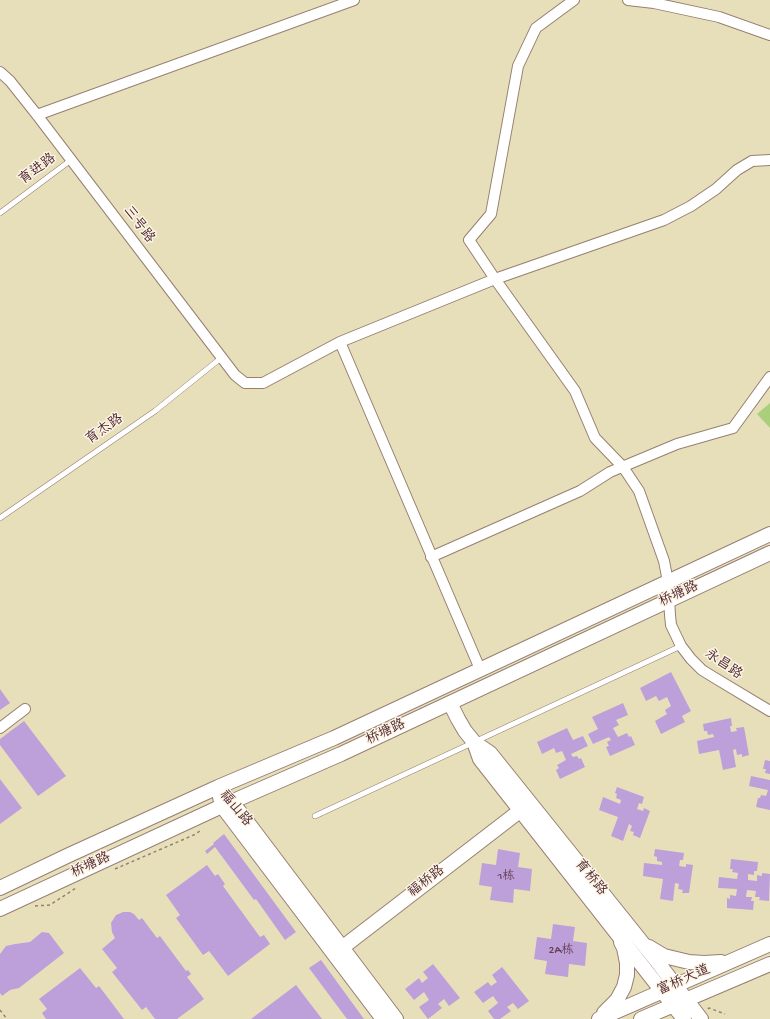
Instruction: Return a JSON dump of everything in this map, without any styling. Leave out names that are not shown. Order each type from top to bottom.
[{"type":"street","points":[[37,116],[354,0]]},
{"type":"street","name":"永昌路","points":[[574,0],[536,28],[518,66],[491,214],[469,240],[575,391],[595,438],[623,467],[639,491],[664,561],[668,582],[671,625],[681,646],[702,670],[770,711]]},
{"type":"street","points":[[628,0],[654,3],[719,17],[770,35]]},
{"type":"street","name":"三号路","points":[[0,63],[10,82]]},
{"type":"street","name":"三号路","points":[[0,72],[10,82],[37,116],[235,376],[245,383],[263,383],[340,342]]},
{"type":"street","points":[[480,669],[340,342],[495,279],[664,220],[697,202],[716,189],[737,170],[752,161],[770,160]]},
{"type":"street","points":[[431,557],[580,491],[610,472],[677,444],[733,428],[770,377]]},
{"type":"street","name":"桥塘路","points":[[0,888],[218,787],[334,738],[770,534]]},
{"type":"street","name":"桥塘路","points":[[0,909],[227,804],[341,754],[770,553]]},
{"type":"street","name":"育桥路","points":[[450,703],[465,731],[474,742],[490,752],[642,942],[669,988]]},
{"type":"street","points":[[0,728],[25,710]]},
{"type":"street","name":"育桥路","points":[[474,742],[480,758],[616,931],[669,988],[680,1002],[702,1015]]},
{"type":"street","name":"福山路","points":[[218,787],[227,804],[338,951],[396,1019]]},
{"type":"street","name":"福桥路","points":[[338,951],[521,810]]},
{"type":"street","points":[[598,1019],[607,1012],[617,1000],[624,987],[627,975],[627,963],[624,948],[616,931]]},
{"type":"street","points":[[642,942],[652,950],[664,956],[689,962],[704,963],[731,961]]},
{"type":"street","name":"富桥大道","points":[[598,1019],[770,944]]},
{"type":"street","name":"福山路","points":[[338,951],[383,1019]]},
{"type":"street","name":"富桥大道","points":[[641,1019],[770,964]]},
{"type":"street","name":"育桥路","points":[[680,1002],[684,1019]]},
{"type":"lane","name":"育进路","points":[[0,214],[71,160]]},
{"type":"lane","name":"育杰路","points":[[0,518],[155,411],[221,358]]},
{"type":"lane","points":[[315,816],[681,646]]},
{"type":"path","points":[[113,870],[196,834],[205,827]]},
{"type":"path","points":[[35,906],[50,906],[78,886]]},
{"type":"path","points":[[702,1015],[709,1008],[725,1014]]},
{"type":"path","points":[[0,1010],[7,1019]]},
{"type":"green space","points":[[770,403],[770,428],[757,414]]},
{"type":"building","points":[[671,672],[691,711],[682,716],[685,722],[661,734],[655,721],[667,714],[665,710],[671,706],[667,697],[659,701],[656,696],[646,701],[640,688]]},
{"type":"building","points":[[0,689],[10,703],[0,710]]},
{"type":"building","points":[[623,703],[628,715],[616,720],[619,725],[613,728],[618,737],[627,733],[629,737],[631,736],[635,745],[610,756],[606,747],[609,746],[607,742],[611,740],[609,737],[593,744],[588,734],[598,729],[592,717]]},
{"type":"building","points":[[731,718],[731,732],[737,731],[736,728],[744,727],[749,755],[742,757],[742,754],[737,755],[736,749],[733,750],[736,767],[723,770],[719,750],[699,754],[697,741],[714,737],[713,734],[708,735],[707,731],[704,731],[703,724]]},
{"type":"building","points":[[24,721],[66,776],[38,796],[0,745],[0,739]]},
{"type":"building","points":[[567,728],[573,740],[583,736],[588,746],[571,754],[573,757],[577,756],[579,759],[581,758],[585,767],[560,779],[556,770],[559,768],[557,765],[566,760],[562,751],[556,753],[554,748],[542,754],[537,742]]},
{"type":"building","points":[[765,760],[770,761],[770,774],[765,773],[766,769],[763,769]]},
{"type":"building","points":[[751,776],[770,780],[770,810],[756,807],[758,798],[760,798],[761,795],[766,796],[768,790],[749,786]]},
{"type":"building","points":[[0,779],[22,808],[0,824]]},
{"type":"building","points":[[617,787],[644,797],[642,804],[639,803],[637,809],[643,811],[644,808],[650,811],[640,838],[633,835],[634,832],[630,831],[632,826],[629,824],[623,841],[611,836],[618,817],[599,810],[603,797],[620,804],[621,800],[616,798],[617,794],[615,793]]},
{"type":"building","points":[[224,834],[296,932],[285,940],[256,899],[254,900],[215,847],[207,854],[205,851]]},
{"type":"building","points":[[498,849],[520,853],[518,867],[532,869],[530,891],[514,889],[513,903],[490,900],[492,887],[479,885],[482,863],[496,865]]},
{"type":"building","points":[[655,849],[684,853],[683,860],[680,860],[679,866],[686,867],[686,864],[693,865],[689,893],[682,893],[683,890],[678,889],[679,884],[675,883],[673,901],[660,899],[663,879],[643,876],[644,863],[662,865],[662,862],[657,861],[657,857],[654,856]]},
{"type":"building","points":[[731,859],[758,862],[757,871],[754,871],[754,875],[748,874],[748,880],[757,881],[757,875],[762,876],[762,873],[770,874],[769,901],[759,900],[760,897],[755,897],[756,891],[747,890],[746,897],[752,897],[751,901],[754,901],[753,910],[727,908],[727,898],[730,899],[730,895],[736,896],[737,889],[718,888],[719,877],[737,879],[738,873],[732,872],[733,869],[730,869]]},
{"type":"building","points":[[207,865],[215,876],[218,874],[225,884],[223,886],[260,937],[264,935],[270,944],[228,976],[209,951],[203,955],[176,918],[180,915],[166,895]]},
{"type":"building","points":[[123,912],[130,912],[134,914],[139,920],[142,918],[157,938],[160,936],[186,971],[188,970],[191,974],[187,977],[204,999],[177,1019],[155,1019],[146,1007],[142,1010],[112,972],[117,968],[102,949],[115,938],[112,932],[111,923],[116,915]]},
{"type":"building","points":[[553,924],[575,927],[573,941],[587,943],[585,966],[569,964],[568,977],[545,974],[547,961],[534,959],[537,937],[551,939]]},
{"type":"building","points":[[42,932],[49,933],[64,953],[19,988],[10,990],[2,996],[0,993],[0,954],[6,946],[30,942]]},
{"type":"building","points":[[321,960],[364,1019],[347,1019],[309,968]]},
{"type":"building","points":[[433,964],[460,998],[449,1006],[444,999],[438,1004],[442,1008],[428,1019],[419,1007],[429,1000],[424,992],[414,1000],[405,989],[419,978],[422,983],[428,978],[423,972]]},
{"type":"building","points":[[502,967],[529,1001],[518,1009],[513,1003],[507,1007],[511,1011],[500,1019],[494,1019],[488,1011],[498,1003],[493,996],[483,1003],[474,992],[488,982],[491,986],[497,982],[492,975]]},
{"type":"building","points":[[80,968],[96,988],[99,986],[124,1019],[46,1019],[42,1013],[47,1009],[39,999]]},
{"type":"building","points":[[296,985],[322,1019],[251,1019]]}]
